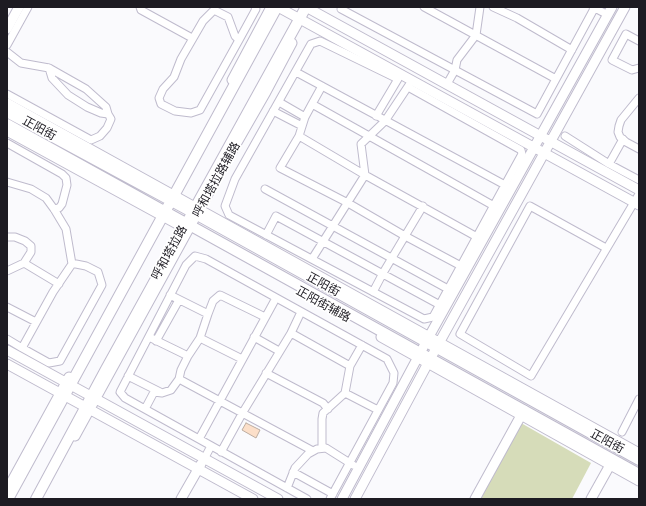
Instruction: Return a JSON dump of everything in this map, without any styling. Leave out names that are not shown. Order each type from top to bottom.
[{"type":"main road","name":"呼和塔拉路","points":[[8,499],[62,395],[170,197],[278,7]]},
{"type":"main road","name":"呼和塔拉路","points":[[36,499],[88,408],[308,8]]},
{"type":"main road","name":"正阳街","points":[[7,112],[196,211],[438,345],[639,460]]},
{"type":"main road","points":[[7,124],[162,213],[522,412],[639,474]]},
{"type":"street","points":[[7,45],[17,18],[19,7]]},
{"type":"street","points":[[7,29],[28,7]]},
{"type":"street","points":[[140,7],[140,10],[192,38]]},
{"type":"street","points":[[238,40],[228,17],[211,9],[192,38],[174,77],[163,89],[160,98],[161,104],[175,111],[191,113],[200,110],[256,9],[255,7]]},
{"type":"street","points":[[7,103],[170,197],[271,7]]},
{"type":"street","points":[[278,7],[400,77],[521,150],[522,154],[440,305],[433,317],[424,319],[229,215],[225,206],[235,179],[311,44],[320,41],[400,77]]},
{"type":"street","points":[[342,7],[341,9],[537,114],[594,7],[610,11],[535,148],[427,339],[420,355],[342,499]]},
{"type":"street","points":[[424,7],[556,79]]},
{"type":"street","points":[[447,84],[455,70],[457,60],[476,35],[480,7]]},
{"type":"street","points":[[493,7],[517,18],[572,50]]},
{"type":"street","points":[[355,499],[438,345],[625,7]]},
{"type":"street","points":[[308,8],[639,190]]},
{"type":"street","points":[[639,41],[626,34],[612,60],[632,70],[639,68]]},
{"type":"street","points":[[608,38],[620,46]]},
{"type":"street","points":[[7,52],[21,63],[49,68],[86,89],[106,107],[110,119],[107,128],[100,136],[91,140],[7,94]]},
{"type":"street","points":[[49,68],[52,78],[68,95],[86,107],[100,113],[108,114]]},
{"type":"street","points":[[296,72],[505,185]]},
{"type":"street","points":[[376,116],[400,77]]},
{"type":"street","points":[[312,259],[365,175],[361,144],[385,121],[410,84]]},
{"type":"street","points":[[410,84],[637,200],[606,248],[531,376],[460,334],[530,206],[606,248]]},
{"type":"street","points":[[322,86],[305,118],[299,136],[280,168],[348,203],[461,266]]},
{"type":"street","points":[[639,98],[618,126],[618,132],[623,139],[639,149]]},
{"type":"street","points":[[279,102],[305,118]]},
{"type":"street","points":[[312,104],[494,206]]},
{"type":"street","points":[[273,112],[302,126]]},
{"type":"street","points":[[7,131],[162,213]]},
{"type":"street","points":[[299,136],[365,175],[477,237]]},
{"type":"street","points":[[565,136],[609,164],[639,180]]},
{"type":"street","points":[[609,164],[623,139]]},
{"type":"street","points":[[7,143],[62,174],[66,178],[67,185],[62,204],[59,208],[54,209]]},
{"type":"street","points":[[7,182],[31,189],[46,198],[66,229],[72,264],[36,322],[22,348]]},
{"type":"street","points":[[265,189],[448,289]]},
{"type":"street","points":[[373,292],[423,206]]},
{"type":"street","points":[[266,234],[276,216],[440,305]]},
{"type":"street","points":[[7,237],[16,237],[25,241],[31,246],[31,252],[24,263],[7,270]]},
{"type":"street","points":[[293,472],[332,496],[393,383],[394,373],[387,359],[206,259],[195,256],[186,264],[120,392],[125,398],[307,499]]},
{"type":"street","points":[[24,263],[59,284]]},
{"type":"street","points":[[7,339],[49,363],[60,361],[102,285],[98,272],[86,266],[72,264]]},
{"type":"street","points":[[170,295],[208,314]]},
{"type":"street","points":[[145,409],[154,392],[162,394],[171,390],[179,379],[181,370],[188,356],[200,338],[213,301],[220,296],[265,317]]},
{"type":"street","points":[[199,439],[276,298]]},
{"type":"street","points":[[156,340],[179,300]]},
{"type":"street","points":[[7,307],[36,322]]},
{"type":"street","points":[[221,452],[279,350],[291,333],[301,312]]},
{"type":"street","points":[[291,333],[350,366]]},
{"type":"street","points":[[148,337],[188,356]]},
{"type":"street","points":[[254,337],[279,350]]},
{"type":"street","points":[[200,338],[242,359]]},
{"type":"street","points":[[322,448],[322,419],[328,408],[345,393],[350,366],[362,345]]},
{"type":"street","points":[[438,345],[639,453]]},
{"type":"street","points":[[7,350],[94,397],[201,463],[253,499]]},
{"type":"street","points":[[7,364],[88,408],[278,499]]},
{"type":"street","points":[[266,373],[323,403],[328,408]]},
{"type":"street","points":[[128,376],[162,394]]},
{"type":"street","points":[[179,379],[243,412],[312,451]]},
{"type":"street","points":[[345,393],[378,410]]},
{"type":"street","points":[[7,490],[62,395]]},
{"type":"street","points":[[622,432],[639,399]]},
{"type":"street","points":[[41,499],[88,408]]},
{"type":"street","points":[[475,499],[522,412],[639,481]]},
{"type":"street","points":[[182,499],[211,446]]},
{"type":"street","points":[[287,488],[295,468],[308,454],[317,449],[326,448],[359,468]]},
{"type":"street","points":[[591,499],[610,465]]},
{"type":"green space","points":[[521,423],[591,463],[572,499],[480,499]]},
{"type":"building","points":[[246,423],[260,430],[256,438],[242,430]]}]
